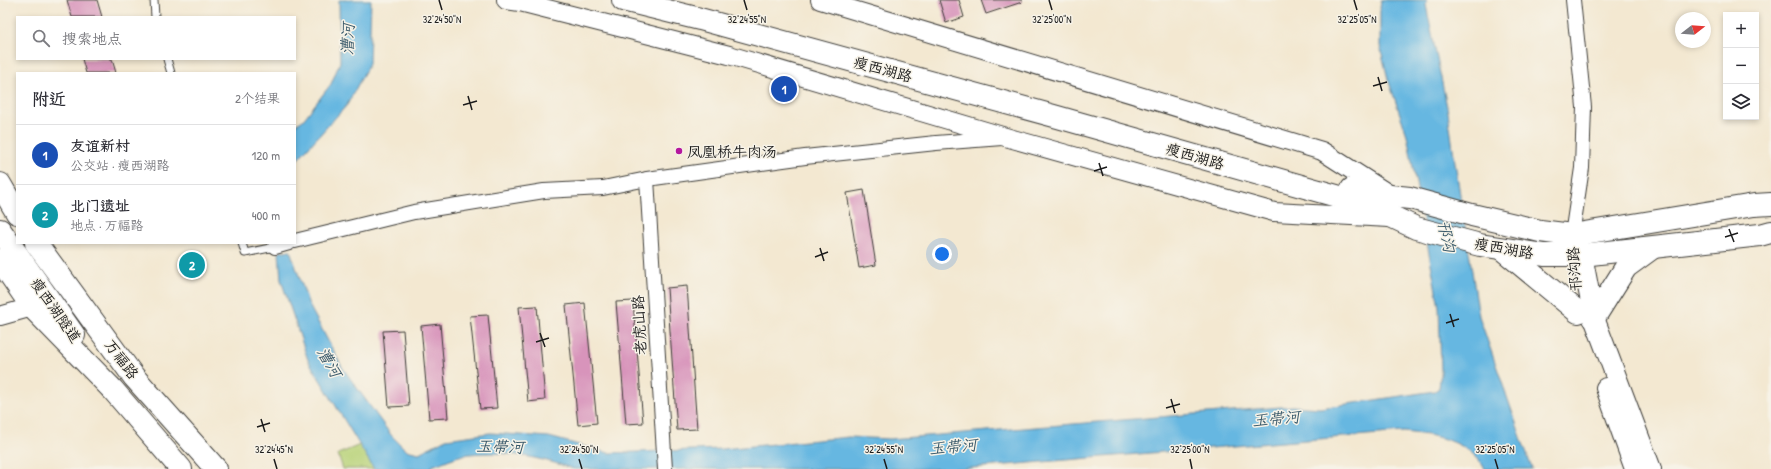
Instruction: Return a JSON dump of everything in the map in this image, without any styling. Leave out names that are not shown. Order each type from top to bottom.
[{"type":"main road","name":"瘦西湖路","points":[[622,0],[700,19],[1062,118],[1365,204],[1416,228],[1480,245],[1544,256],[1765,202]]},
{"type":"main road","name":"瘦西湖路","points":[[677,0],[1047,102],[1370,194],[1401,197],[1540,231],[1575,249],[1654,247],[1767,234]]},
{"type":"main road","points":[[0,184],[16,211]]},
{"type":"main road","name":"万福路","points":[[3,244],[32,307],[113,390],[181,469]]},
{"type":"main road","name":"瘦西湖隧道","points":[[3,244],[113,390]]},
{"type":"main road","name":"万福路","points":[[37,244],[134,377],[216,469]]},
{"type":"main road","points":[[1501,248],[1586,315],[1626,267],[1654,247]]},
{"type":"main road","name":"邗沟路","points":[[1575,249],[1586,315],[1635,469]]},
{"type":"main road","name":"邗沟路","points":[[1586,315],[1651,469]]},
{"type":"street","points":[[506,0],[520,2],[729,55],[1009,138],[1274,212],[1394,218]]},
{"type":"street","points":[[820,0],[1322,151],[1401,197]]},
{"type":"street","points":[[1574,0],[1584,107],[1582,168],[1575,249]]},
{"type":"street","points":[[296,241],[414,212],[544,190],[603,188],[647,179],[805,156],[936,143],[1009,138]]},
{"type":"street","name":"老虎山路","points":[[647,179],[665,469]]},
{"type":"street","points":[[275,247],[286,244]]},
{"type":"street","points":[[0,316],[32,307]]},
{"type":"lane","points":[[154,0],[154,16]]},
{"type":"lane","points":[[167,60],[171,72]]},
{"type":"lane","points":[[242,244],[245,253],[275,247]]},
{"type":"green space","points":[[360,445],[374,469],[343,469],[338,454]]},
{"type":"water","name":"漕河","points":[[339,0],[371,0],[369,64],[347,105],[296,161],[296,124],[303,120],[331,84],[340,62]]},
{"type":"water","points":[[1381,0],[1427,0],[1426,5],[1448,112],[1479,316],[1532,469],[1485,469],[1478,459],[1469,451],[1449,440],[1403,432],[958,469],[574,469],[536,458],[510,454],[483,453],[455,457],[432,466],[431,469],[374,469],[308,360],[281,280],[279,252],[290,250],[309,305],[342,367],[391,435],[406,450],[419,453],[446,439],[490,433],[549,437],[609,453],[722,449],[849,437],[890,439],[1293,406],[1320,408],[1435,391],[1439,388],[1441,371],[1439,307],[1407,135],[1388,79],[1380,46]]},
{"type":"building","points":[[67,0],[97,0],[102,16],[72,16]]},
{"type":"building","points":[[939,0],[959,0],[964,17],[946,23]]},
{"type":"building","points":[[981,0],[1021,0],[1022,2],[986,14]]},
{"type":"building","points":[[82,60],[112,60],[116,72],[86,72]]},
{"type":"building","points":[[864,190],[876,265],[859,268],[847,193]]},
{"type":"building","points":[[687,286],[697,429],[677,430],[667,288]]},
{"type":"building","points":[[633,301],[643,423],[626,424],[616,302]]},
{"type":"building","points":[[585,303],[597,423],[578,425],[566,305]]},
{"type":"building","points":[[537,306],[545,400],[528,402],[519,307]]},
{"type":"building","points":[[488,315],[497,408],[480,409],[470,316]]},
{"type":"building","points":[[440,324],[448,418],[429,419],[421,326]]},
{"type":"building","points":[[403,330],[409,406],[389,407],[383,331]]},
{"type":"place","name":"友谊新村","points":[[784,89]]},
{"type":"place","name":"凤凰桥牛肉汤","points":[[679,151]]},
{"type":"place","name":"北门遗址","points":[[192,265]]},
{"type":"water label","name":"邗沟","points":[[1447,236]]},
{"type":"water label","name":"玉带河","points":[[1276,418]]},
{"type":"water label","name":"玉带河","points":[[500,446]]},
{"type":"water label","name":"玉带河","points":[[953,446]]}]
